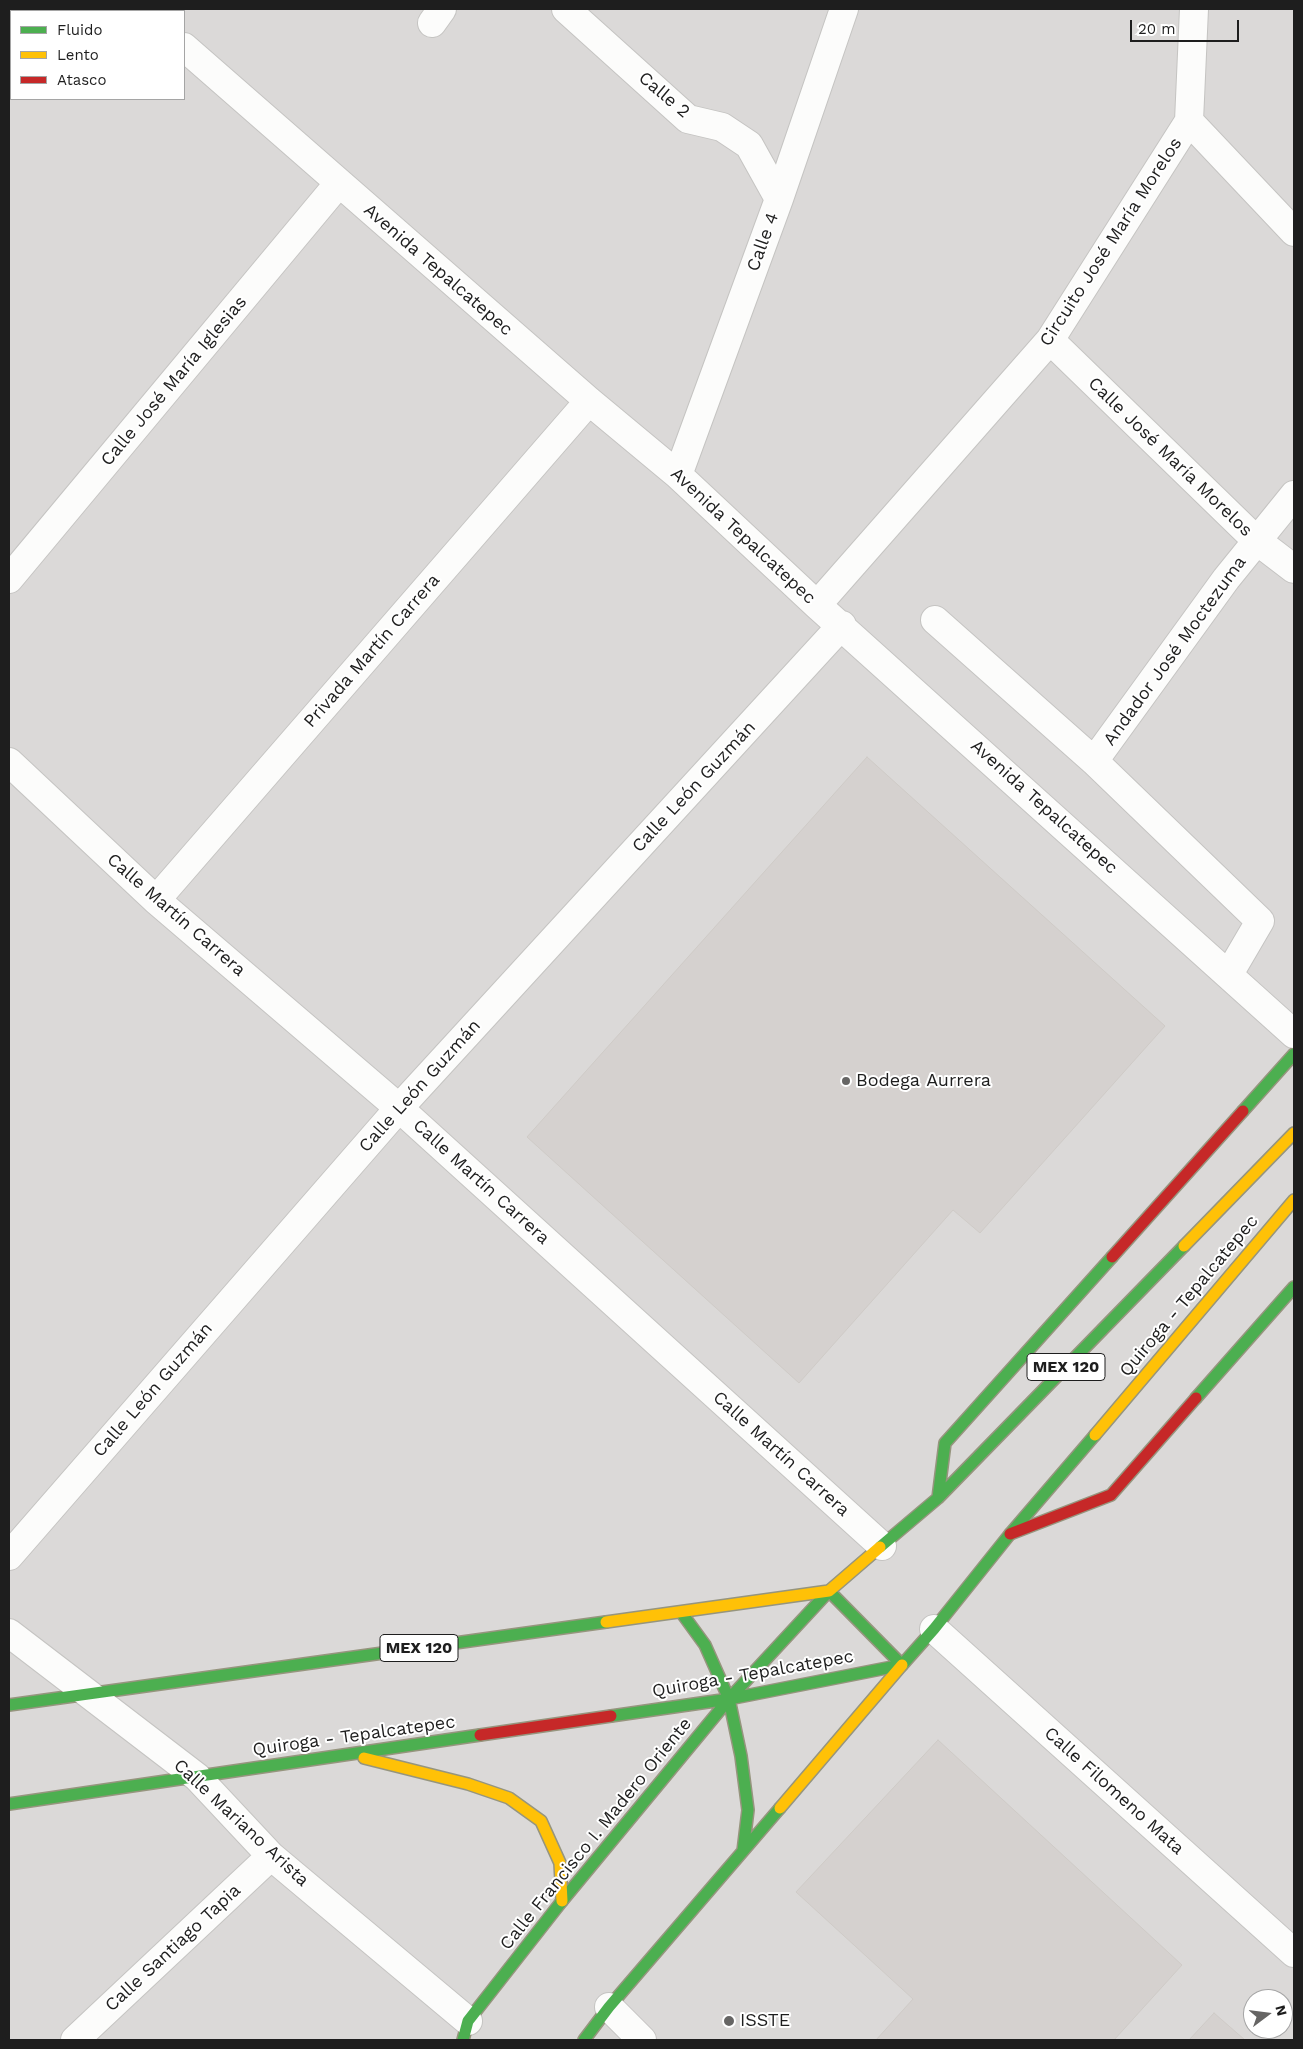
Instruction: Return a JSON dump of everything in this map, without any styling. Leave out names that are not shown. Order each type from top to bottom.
[{"type":"main road","points":[[938,1498],[945,1443],[1294,1054]]},
{"type":"main road","name":"Quiroga - Tepalcatepec","points":[[829,1591],[938,1498],[1294,1133]]},
{"type":"main road","name":"Quiroga - Tepalcatepec","points":[[9,1804],[729,1699],[902,1665],[934,1629],[1010,1534],[1294,1200]]},
{"type":"main road","points":[[1010,1534],[1111,1495],[1292,1296]]},
{"type":"main road","points":[[584,2040],[609,2008],[902,1665],[829,1591]]},
{"type":"main road","name":"MEX 120","points":[[9,1705],[829,1591]]},
{"type":"main road","name":"Calle Francisco I. Madero Oriente","points":[[461,2032],[562,1902],[729,1699],[829,1591]]},
{"type":"main road","points":[[681,1612],[705,1645],[729,1699],[741,1756],[748,1810],[743,1851]]},
{"type":"main road","points":[[350,1754],[468,1784],[508,1798],[541,1821],[560,1863],[562,1902]]},
{"type":"street","name":"Calle 2","points":[[566,9],[688,119],[722,127],[749,145],[779,199]]},
{"type":"street","name":"Calle 4","points":[[678,475],[779,199],[844,9]]},
{"type":"street","name":"Circuito José María Morelos","points":[[817,605],[1050,340],[1189,121],[1194,9]]},
{"type":"street","name":"Avenida Tepalcatepec","points":[[185,48],[589,401],[678,475],[817,605],[842,625],[1294,1034]]},
{"type":"street","points":[[1189,121],[1294,232]]},
{"type":"street","name":"Calle José María Iglesias","points":[[9,579],[339,183]]},
{"type":"street","name":"Calle José María Morelos","points":[[1050,340],[1256,540],[1294,570]]},
{"type":"street","name":"Privada Martín Carrera","points":[[156,900],[589,401]]},
{"type":"street","name":"Andador José Moctezuma","points":[[1094,761],[1256,540],[1294,495]]},
{"type":"street","points":[[935,620],[1094,761],[1260,921],[1229,974]]},
{"type":"street","name":"Calle León Guzmán","points":[[9,1556],[399,1108],[842,625]]},
{"type":"street","name":"Calle Martín Carrera","points":[[9,762],[156,900],[399,1108],[882,1546]]},
{"type":"street","name":"Calle Filomeno Mata","points":[[934,1629],[1294,1953]]},
{"type":"street","name":"Calle Mariano Arista","points":[[9,1633],[197,1776],[270,1856],[461,2032]]},
{"type":"street","name":"Calle Santiago Tapia","points":[[75,2040],[270,1856]]},
{"type":"street","points":[[609,2008],[642,2040]]},
{"type":"shaded area","points":[[9,9],[1294,9],[1294,2040],[9,2040]]},
{"type":"building","name":"Bodega Aurrera","points":[[867,757],[1165,1026],[980,1233],[953,1210],[799,1383],[527,1137]]},
{"type":"building","points":[[938,1740],[1182,1965],[1114,2040],[876,2040],[913,1999],[796,1892]]},
{"type":"building","points":[[1214,2013],[1245,2040],[1189,2040]]},
{"type":"traffic: fast","points":[[1243,1111],[1294,1054]]},
{"type":"traffic: fast","points":[[880,1547],[938,1498],[1184,1246]]},
{"type":"traffic: fast","points":[[938,1498],[945,1443],[1112,1257]]},
{"type":"traffic: fast","points":[[1196,1398],[1294,1287]]},
{"type":"traffic: fast","points":[[611,1716],[729,1699],[902,1665],[1095,1435]]},
{"type":"traffic: fast","points":[[463,2040],[468,2021],[562,1901],[729,1699],[829,1591]]},
{"type":"traffic: fast","points":[[829,1591],[902,1665]]},
{"type":"traffic: fast","points":[[681,1612],[705,1645],[729,1699],[741,1756],[748,1810],[743,1851]]},
{"type":"traffic: fast","points":[[9,1705],[606,1622]]},
{"type":"traffic: fast","points":[[9,1804],[480,1735]]},
{"type":"traffic: fast","points":[[584,2040],[609,2007],[780,1808]]},
{"type":"traffic: slow","points":[[1184,1246],[1294,1133]]},
{"type":"traffic: slow","points":[[1095,1435],[1294,1200]]},
{"type":"traffic: slow","points":[[606,1622],[829,1591],[880,1547]]},
{"type":"traffic: slow","points":[[780,1808],[902,1665]]},
{"type":"traffic: slow","points":[[364,1758],[468,1784],[509,1798],[541,1821],[560,1863],[562,1901]]},
{"type":"traffic: jam","points":[[1112,1257],[1243,1111]]},
{"type":"traffic: jam","points":[[1010,1534],[1111,1495],[1196,1398]]},
{"type":"traffic: jam","points":[[480,1735],[611,1716]]},
{"type":"place","name":"Bodega Aurrera","points":[[846,1081]]},
{"type":"place","name":"ISSTE","points":[[729,2021]]}]
